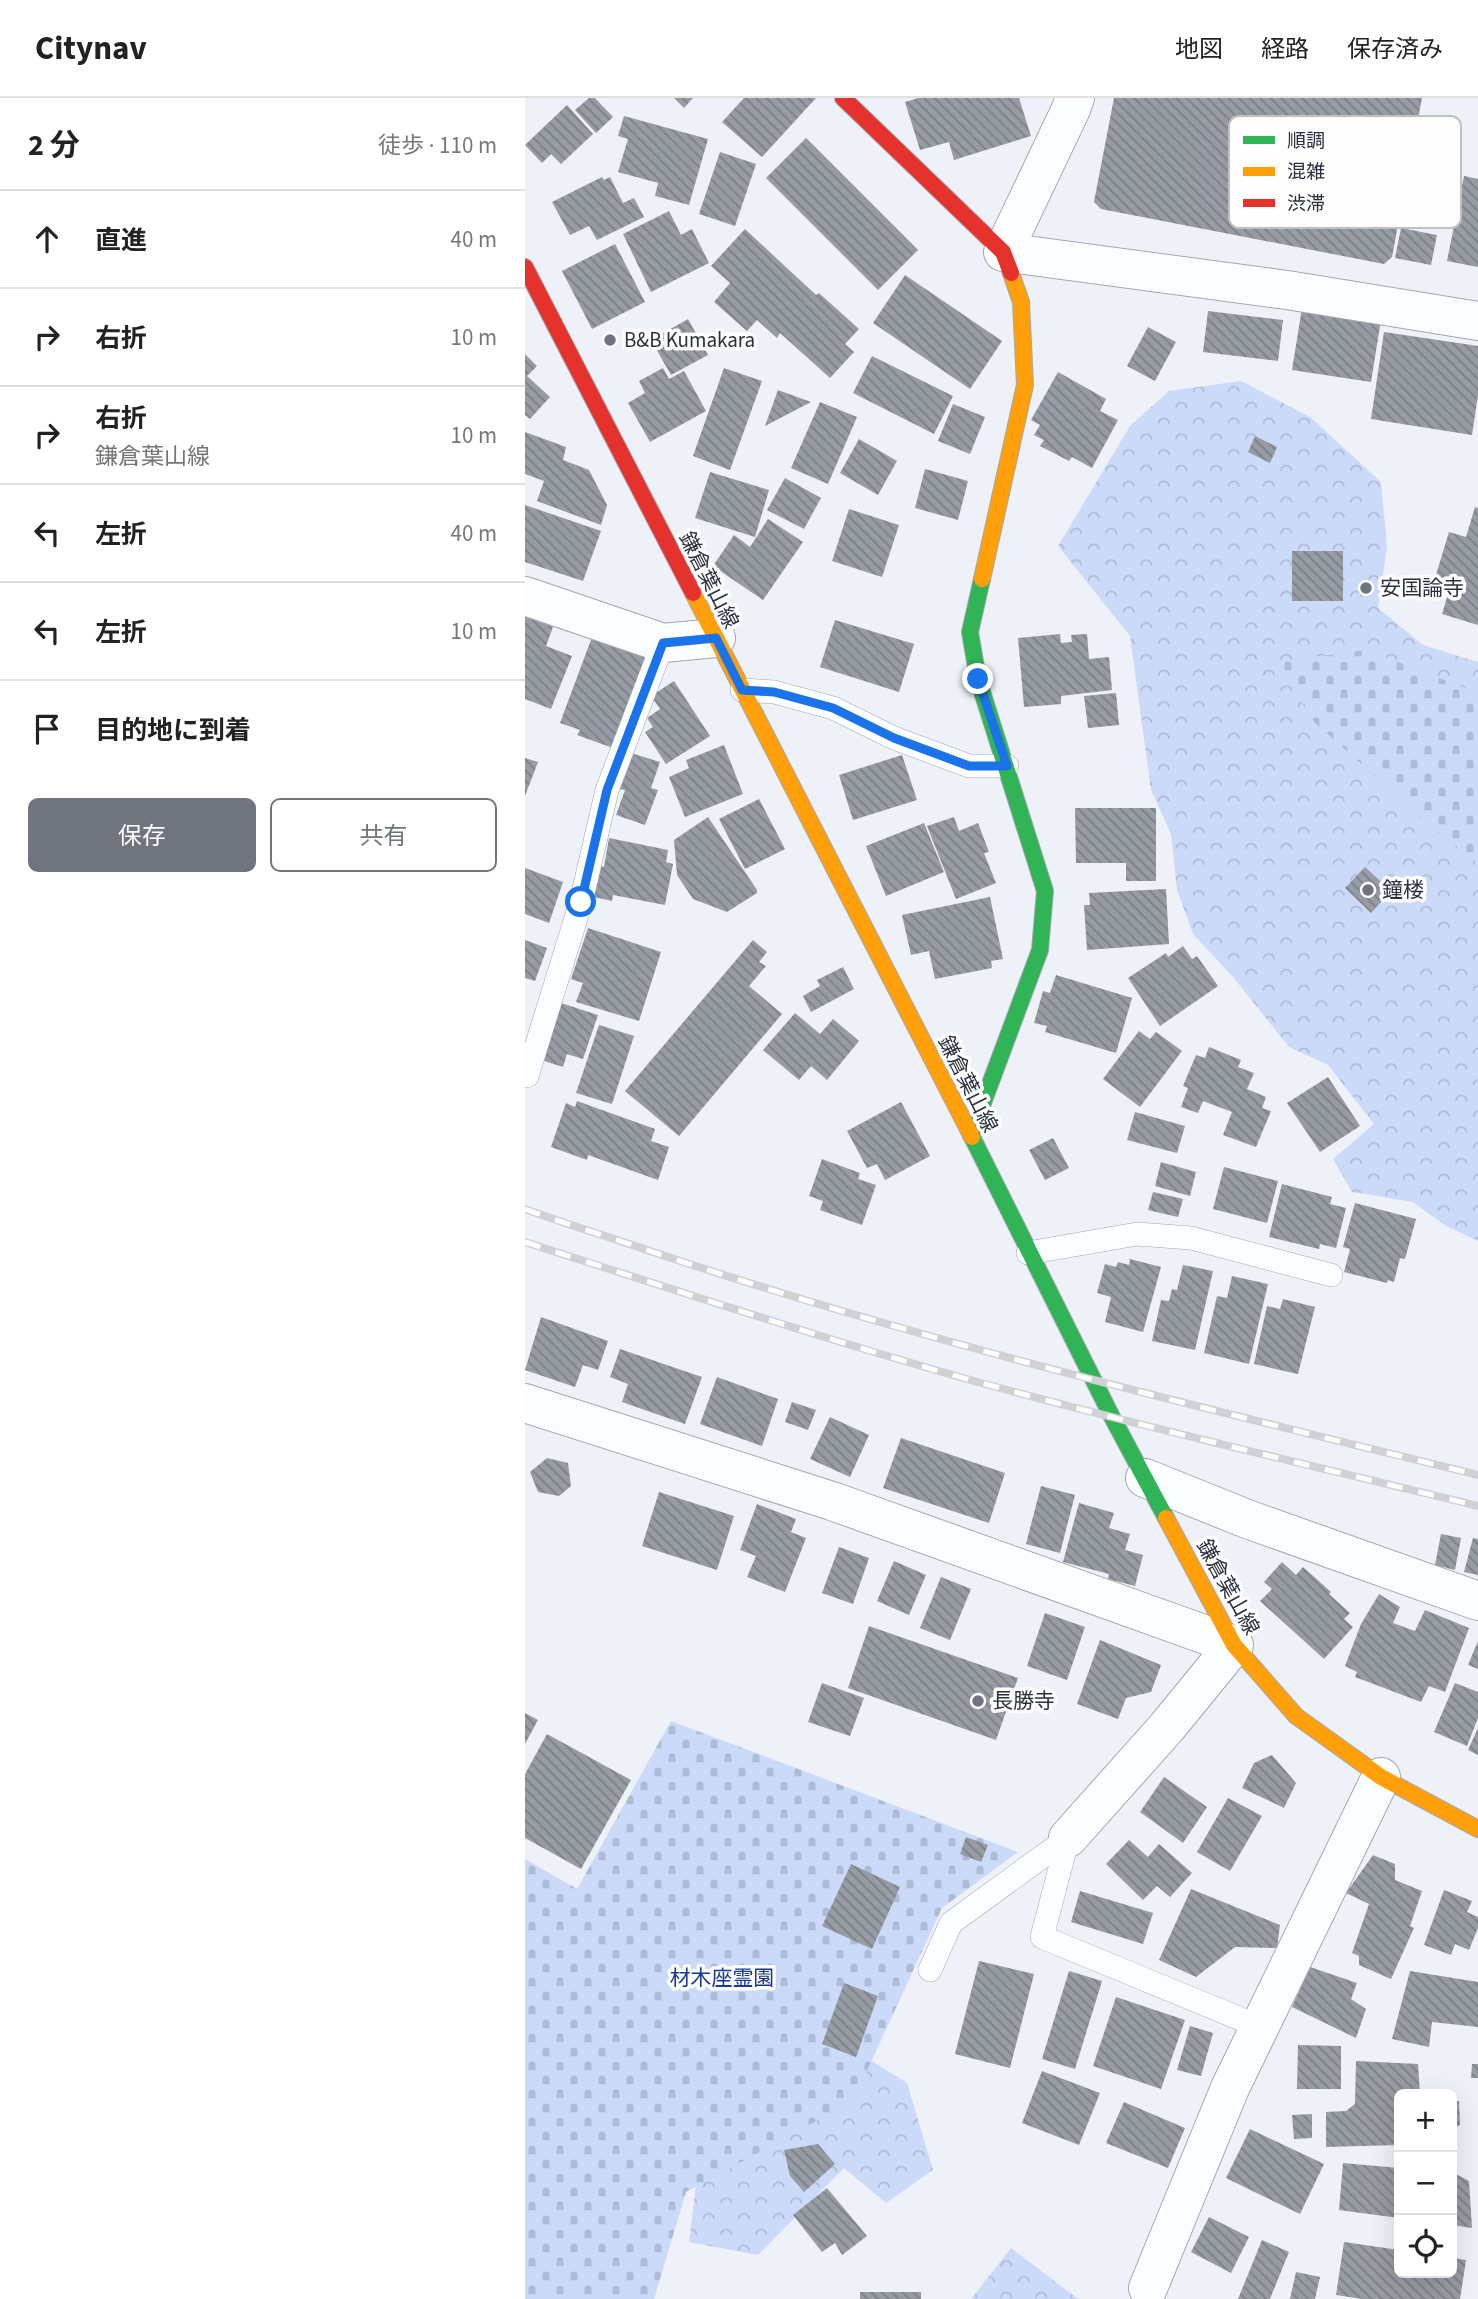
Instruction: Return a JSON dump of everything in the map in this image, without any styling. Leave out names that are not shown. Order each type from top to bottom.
[{"type":"main road","points":[[843,98],[1003,252],[1021,302],[1025,385],[969,632],[978,679],[1045,891],[1040,950],[971,1135]]},
{"type":"main road","name":"鎌倉葉山線","points":[[525,267],[971,1135],[1028,1253],[1234,1645],[1296,1716],[1381,1777],[1478,1829]]},
{"type":"street","points":[[1075,98],[1003,252],[1287,290],[1478,321]]},
{"type":"street","points":[[525,596],[663,643],[716,638]]},
{"type":"street","points":[[525,1403],[832,1501],[1234,1645],[1167,1727],[1067,1838]]},
{"type":"street","points":[[1145,1478],[1247,1519],[1478,1601]]},
{"type":"street","points":[[1148,2288],[1230,2088],[1381,1777]]},
{"type":"lane","points":[[527,1076],[581,902],[607,790],[663,643]]},
{"type":"lane","points":[[742,690],[774,692],[833,708],[894,738],[969,766],[1007,766]]},
{"type":"lane","points":[[1028,1253],[1137,1234],[1191,1238],[1331,1275]]},
{"type":"lane","points":[[930,1970],[951,1923],[1067,1838]]},
{"type":"lane","points":[[1067,1838],[1042,1937],[1260,2027]]},
{"type":"green space","points":[[1241,381],[1310,417],[1381,482],[1387,547],[1378,608],[1423,645],[1478,662],[1478,1241],[1446,1226],[1413,1202],[1352,1192],[1333,1159],[1374,1124],[1328,1065],[1289,1047],[1233,977],[1193,934],[1177,890],[1171,834],[1151,790],[1130,636],[1058,546],[1130,426],[1169,391]]},
{"type":"green space","points":[[1367,650],[1478,693],[1478,863],[1442,835],[1315,723],[1276,662]]},
{"type":"green space","name":"材木座霊園","points":[[671,1721],[1018,1852],[942,1908],[853,2101],[686,2192],[654,2299],[525,2299],[525,1859],[577,1889]]},
{"type":"green space","points":[[525,1881],[804,2019],[907,2083],[933,2170],[886,2203],[844,2168],[758,2255],[689,2242],[699,2161]]},
{"type":"green space","points":[[1011,2248],[1078,2299],[971,2299]]},
{"type":"building","points":[[589,98],[595,98],[613,117],[596,133],[575,110]]},
{"type":"building","points":[[674,98],[693,98],[684,108]]},
{"type":"building","points":[[744,98],[816,98],[762,157],[722,122]]},
{"type":"building","points":[[918,98],[1019,98],[1031,136],[954,160],[949,142],[920,150],[905,102]]},
{"type":"building","points":[[1114,98],[1422,98],[1419,116],[1229,116],[1229,228],[1397,228],[1392,257],[1384,264],[1101,209],[1094,202]]},
{"type":"building","points":[[567,105],[593,134],[561,164],[551,154],[542,163],[525,145]]},
{"type":"building","points":[[624,116],[708,139],[689,205],[655,196],[658,183],[618,172],[628,139],[618,136]]},
{"type":"building","points":[[806,138],[918,250],[878,290],[766,178]]},
{"type":"building","points":[[720,152],[756,164],[735,226],[699,214]]},
{"type":"building","points":[[1464,176],[1478,179],[1478,267],[1447,261],[1454,228],[1461,228],[1461,191]]},
{"type":"building","points":[[602,177],[604,180],[610,177],[623,203],[634,198],[644,217],[597,240],[589,226],[570,235],[552,202]]},
{"type":"building","points":[[669,211],[681,235],[692,229],[709,263],[651,292],[623,234]]},
{"type":"building","points":[[1401,228],[1437,235],[1431,265],[1395,258]]},
{"type":"building","points":[[745,229],[816,295],[819,293],[859,329],[845,344],[854,352],[830,378],[780,333],[777,338],[757,320],[747,331],[714,302],[730,283],[711,266]]},
{"type":"building","points":[[615,244],[645,302],[592,329],[562,271]]},
{"type":"building","points":[[905,275],[1002,341],[970,389],[873,323]]},
{"type":"building","points":[[1302,308],[1381,320],[1371,382],[1292,370]]},
{"type":"building","points":[[1208,311],[1283,320],[1278,361],[1203,352]]},
{"type":"building","points":[[688,319],[708,355],[671,375],[651,340]]},
{"type":"building","points":[[1148,327],[1176,342],[1155,381],[1127,366]]},
{"type":"building","points":[[1384,332],[1478,346],[1478,395],[1472,435],[1371,419]]},
{"type":"building","points":[[525,354],[537,366],[527,376],[550,397],[530,419],[525,415]]},
{"type":"building","points":[[872,356],[953,396],[934,434],[853,393]]},
{"type":"building","points":[[663,368],[669,379],[684,371],[706,411],[650,442],[628,403],[645,393],[639,381]]},
{"type":"building","points":[[724,368],[762,381],[730,470],[693,456]]},
{"type":"building","points":[[1058,372],[1106,399],[1100,411],[1118,420],[1092,468],[1072,457],[1069,461],[1040,446],[1044,440],[1034,435],[1040,425],[1031,420]]},
{"type":"building","points":[[778,390],[811,402],[765,426]]},
{"type":"building","points":[[820,402],[857,417],[828,484],[791,468]]},
{"type":"building","points":[[953,404],[985,417],[970,454],[938,441]]},
{"type":"building","points":[[525,432],[566,447],[563,460],[589,470],[607,505],[601,525],[537,501],[544,481],[525,474]]},
{"type":"building","points":[[1255,436],[1277,447],[1270,463],[1248,452]]},
{"type":"building","points":[[859,439],[897,461],[878,495],[840,473]]},
{"type":"building","points":[[925,469],[968,481],[958,520],[915,508]]},
{"type":"building","points":[[710,472],[769,490],[755,537],[695,518]]},
{"type":"building","points":[[785,478],[821,498],[804,529],[767,510]]},
{"type":"building","points":[[525,505],[601,531],[583,581],[525,562]]},
{"type":"building","points":[[1475,507],[1478,508],[1478,625],[1442,614],[1451,584],[1435,578],[1449,532],[1466,537]]},
{"type":"building","points":[[849,509],[899,525],[882,577],[832,561]]},
{"type":"building","points":[[768,519],[803,542],[763,600],[713,566],[734,535],[750,547]]},
{"type":"building","points":[[1292,551],[1343,551],[1343,601],[1292,601]]},
{"type":"building","points":[[525,616],[553,627],[546,646],[572,656],[551,709],[525,699]]},
{"type":"building","points":[[835,620],[914,644],[899,692],[820,667]]},
{"type":"building","points":[[1060,634],[1061,643],[1072,642],[1071,635],[1087,634],[1089,659],[1109,657],[1112,690],[1061,696],[1061,704],[1024,707],[1018,638]]},
{"type":"building","points":[[592,637],[646,656],[613,748],[577,735],[580,730],[560,723]]},
{"type":"building","points":[[674,681],[710,736],[666,764],[645,732],[653,727],[647,718],[660,709],[651,696]]},
{"type":"building","points":[[1116,693],[1119,725],[1088,728],[1084,696]]},
{"type":"building","points":[[724,745],[743,794],[685,817],[669,777],[689,768],[686,760]]},
{"type":"building","points":[[631,753],[660,762],[651,788],[658,790],[645,825],[616,815],[625,790],[618,789]]},
{"type":"building","points":[[902,755],[917,800],[853,820],[839,775]]},
{"type":"building","points":[[525,758],[538,762],[525,796]]},
{"type":"building","points":[[759,799],[785,849],[745,869],[719,819]]},
{"type":"building","points":[[1075,808],[1156,808],[1156,881],[1126,881],[1126,863],[1076,863]]},
{"type":"building","points":[[708,817],[757,890],[757,893],[727,912],[693,899],[677,875],[674,840]]},
{"type":"building","points":[[954,817],[959,831],[978,823],[989,852],[984,853],[996,883],[956,899],[927,826]]},
{"type":"building","points":[[924,823],[944,872],[886,896],[866,846]]},
{"type":"building","points":[[609,838],[668,850],[666,862],[673,864],[665,905],[613,895],[612,901],[594,897],[597,865],[604,867]]},
{"type":"building","name":"鐘楼","points":[[1365,867],[1391,891],[1371,913],[1345,888]]},
{"type":"building","points":[[525,868],[563,882],[549,923],[525,914]]},
{"type":"building","points":[[1166,889],[1169,944],[1087,950],[1084,905],[1090,905],[1089,893]]},
{"type":"building","points":[[990,897],[1003,959],[991,961],[992,968],[935,979],[929,951],[911,955],[902,915]]},
{"type":"building","points":[[588,928],[661,952],[639,1021],[576,1002],[583,983],[571,979]]},
{"type":"building","points":[[525,940],[547,948],[535,981],[525,978]]},
{"type":"building","points":[[753,940],[767,952],[759,962],[766,966],[749,986],[782,1014],[679,1136],[625,1091]]},
{"type":"building","points":[[1183,946],[1192,959],[1197,956],[1218,986],[1160,1026],[1128,978],[1166,953],[1168,957]]},
{"type":"building","points":[[843,967],[854,989],[811,1012],[803,996],[820,986],[817,980]]},
{"type":"building","points":[[1056,975],[1132,998],[1116,1053],[1045,1032],[1047,1026],[1034,1023],[1043,991],[1050,993]]},
{"type":"building","points":[[561,1003],[598,1015],[583,1059],[567,1054],[563,1067],[541,1060]]},
{"type":"building","points":[[795,1013],[820,1034],[833,1019],[859,1041],[827,1080],[811,1066],[799,1080],[763,1050]]},
{"type":"building","points":[[599,1025],[634,1036],[612,1104],[576,1093]]},
{"type":"building","points":[[1139,1031],[1150,1039],[1156,1032],[1182,1051],[1140,1107],[1103,1079]]},
{"type":"building","points":[[1209,1047],[1241,1060],[1238,1067],[1254,1073],[1247,1089],[1266,1097],[1262,1108],[1271,1111],[1256,1147],[1223,1135],[1232,1112],[1203,1101],[1198,1113],[1181,1107],[1188,1088],[1183,1086],[1196,1055],[1205,1058]]},
{"type":"building","points":[[1328,1077],[1360,1126],[1320,1152],[1287,1103]]},
{"type":"building","points":[[577,1101],[655,1129],[651,1141],[669,1147],[658,1180],[588,1155],[587,1160],[551,1147],[566,1103],[575,1107]]},
{"type":"building","points":[[901,1102],[930,1156],[885,1180],[877,1164],[867,1168],[847,1131]]},
{"type":"building","points":[[1135,1112],[1185,1126],[1177,1153],[1127,1140]]},
{"type":"building","points":[[1053,1138],[1069,1168],[1045,1180],[1029,1150]]},
{"type":"building","points":[[822,1159],[860,1173],[858,1179],[876,1185],[862,1225],[820,1210],[823,1201],[809,1196]]},
{"type":"building","points":[[1161,1162],[1196,1172],[1190,1196],[1155,1186]]},
{"type":"building","points":[[1224,1167],[1278,1181],[1267,1223],[1213,1209]]},
{"type":"building","points":[[1282,1184],[1332,1197],[1330,1204],[1346,1208],[1336,1248],[1320,1244],[1319,1249],[1269,1237]]},
{"type":"building","points":[[1153,1192],[1183,1199],[1178,1217],[1148,1210]]},
{"type":"building","points":[[1355,1203],[1416,1219],[1405,1259],[1400,1258],[1394,1282],[1388,1280],[1387,1283],[1344,1272],[1350,1249],[1343,1247]]},
{"type":"building","points":[[1130,1259],[1161,1267],[1143,1332],[1105,1322],[1111,1297],[1097,1293],[1105,1264],[1116,1267],[1118,1262],[1129,1265]]},
{"type":"building","points":[[1183,1265],[1213,1271],[1195,1350],[1152,1341],[1161,1300],[1169,1301],[1172,1289],[1177,1290]]},
{"type":"building","points":[[1232,1276],[1268,1284],[1249,1364],[1204,1353],[1217,1296],[1227,1298]]},
{"type":"building","points":[[1283,1299],[1315,1307],[1298,1374],[1254,1364],[1267,1306],[1280,1309]]},
{"type":"building","points":[[541,1317],[608,1341],[598,1370],[583,1365],[575,1387],[525,1370]]},
{"type":"building","points":[[620,1349],[702,1377],[685,1424],[622,1402],[628,1384],[610,1377]]},
{"type":"building","points":[[717,1377],[778,1399],[762,1446],[700,1424]]},
{"type":"building","points":[[792,1402],[816,1410],[808,1430],[785,1422]]},
{"type":"building","points":[[830,1417],[869,1435],[850,1477],[810,1459]]},
{"type":"building","points":[[901,1438],[1005,1473],[989,1523],[883,1488]]},
{"type":"building","points":[[547,1458],[568,1463],[571,1486],[559,1496],[538,1492],[530,1472]]},
{"type":"building","points":[[1041,1486],[1075,1495],[1060,1553],[1026,1544]]},
{"type":"building","points":[[659,1492],[734,1516],[717,1570],[642,1546]]},
{"type":"building","points":[[1079,1503],[1114,1513],[1109,1528],[1130,1534],[1125,1550],[1143,1555],[1135,1586],[1108,1579],[1109,1574],[1063,1562]]},
{"type":"building","points":[[757,1504],[796,1519],[791,1532],[806,1538],[785,1592],[747,1577],[756,1556],[740,1550]]},
{"type":"building","points":[[1441,1534],[1461,1538],[1455,1570],[1435,1565]]},
{"type":"building","points":[[1473,1538],[1478,1539],[1478,1575],[1464,1572]]},
{"type":"building","points":[[839,1547],[869,1558],[853,1604],[822,1593]]},
{"type":"building","points":[[894,1561],[926,1575],[909,1615],[877,1601]]},
{"type":"building","points":[[1282,1562],[1296,1575],[1303,1567],[1350,1613],[1344,1619],[1353,1627],[1324,1659],[1260,1601],[1272,1589],[1264,1582]]},
{"type":"building","points":[[941,1577],[971,1589],[950,1640],[920,1628]]},
{"type":"building","points":[[1379,1594],[1400,1607],[1393,1623],[1415,1631],[1425,1610],[1469,1628],[1445,1692],[1429,1686],[1421,1702],[1355,1677],[1357,1672],[1345,1666],[1361,1624]]},
{"type":"building","points":[[1045,1613],[1085,1627],[1067,1680],[1027,1666]]},
{"type":"building","points":[[869,1626],[1018,1678],[996,1740],[848,1688]]},
{"type":"building","points":[[1100,1640],[1161,1665],[1151,1692],[1126,1698],[1118,1719],[1077,1704]]},
{"type":"building","points":[[1478,1641],[1478,1669],[1468,1665]]},
{"type":"building","points":[[822,1683],[864,1698],[850,1736],[808,1722]]},
{"type":"building","points":[[1455,1683],[1478,1692],[1478,1718],[1467,1746],[1434,1732]]},
{"type":"building","points":[[525,1713],[538,1720],[525,1744]]},
{"type":"building","points":[[1478,1728],[1478,1755],[1468,1750]]},
{"type":"building","points":[[547,1734],[631,1780],[581,1869],[525,1838],[525,1774]]},
{"type":"building","points":[[1272,1755],[1296,1783],[1284,1808],[1242,1788],[1254,1763]]},
{"type":"building","points":[[1164,1777],[1207,1807],[1183,1843],[1140,1812]]},
{"type":"building","points":[[1228,1798],[1262,1816],[1230,1871],[1197,1852]]},
{"type":"building","points":[[966,1837],[988,1845],[981,1862],[960,1854]]},
{"type":"building","points":[[1129,1840],[1148,1857],[1159,1844],[1192,1873],[1170,1897],[1157,1886],[1143,1900],[1106,1864]]},
{"type":"building","points":[[1373,1855],[1395,1864],[1395,1880],[1422,1891],[1410,1926],[1414,1928],[1391,1979],[1359,1965],[1359,1956],[1352,1953],[1369,1904],[1346,1893]]},
{"type":"building","points":[[851,1864],[900,1887],[872,1949],[822,1926]]},
{"type":"building","points":[[1191,1889],[1280,1925],[1277,1948],[1235,1947],[1196,1977],[1159,1960]]},
{"type":"building","points":[[1444,1890],[1472,1901],[1467,1912],[1478,1917],[1478,1928],[1469,1950],[1455,1944],[1451,1955],[1424,1945]]},
{"type":"building","points":[[1080,1891],[1153,1913],[1143,1944],[1071,1922]]},
{"type":"building","points":[[979,1961],[1034,1974],[1010,2068],[955,2054]]},
{"type":"building","points":[[1310,1967],[1357,1983],[1351,1999],[1366,2009],[1356,2038],[1292,2007]]},
{"type":"building","points":[[1069,1971],[1102,1981],[1075,2069],[1042,2059]]},
{"type":"building","points":[[1410,1971],[1478,1982],[1478,2027],[1432,2022],[1429,2047],[1392,2039]]},
{"type":"building","points":[[844,1983],[878,1996],[856,2057],[822,2044]]},
{"type":"building","points":[[1116,1997],[1185,2020],[1161,2089],[1093,2066]]},
{"type":"building","points":[[1190,2026],[1213,2033],[1201,2076],[1177,2070]]},
{"type":"building","points":[[1298,2045],[1341,2046],[1341,2089],[1297,2089]]},
{"type":"building","points":[[1356,2061],[1418,2064],[1420,2089],[1394,2089],[1394,2145],[1326,2147],[1326,2112],[1346,2111],[1355,2104]]},
{"type":"building","points":[[1472,2064],[1478,2064],[1478,2078],[1471,2078]]},
{"type":"building","points":[[1042,2071],[1100,2093],[1079,2145],[1022,2123]]},
{"type":"building","points":[[1457,2101],[1459,2101],[1460,2125],[1457,2126]]},
{"type":"building","points":[[1124,2102],[1185,2128],[1168,2168],[1106,2143]]},
{"type":"building","points":[[1312,2114],[1312,2138],[1294,2139],[1292,2115]]},
{"type":"building","points":[[1250,2129],[1324,2164],[1300,2214],[1226,2178]]},
{"type":"building","points":[[818,2144],[835,2164],[804,2192],[790,2176],[784,2150]]},
{"type":"building","points":[[1343,2163],[1394,2168],[1394,2217],[1339,2210]]},
{"type":"building","points":[[1457,2175],[1469,2181],[1472,2228],[1457,2226]]},
{"type":"building","points":[[827,2188],[867,2236],[842,2255],[835,2243],[822,2252],[793,2215]]},
{"type":"building","points":[[1209,2217],[1249,2237],[1231,2273],[1191,2252]]},
{"type":"building","points":[[1262,2240],[1289,2252],[1270,2299],[1238,2299]]},
{"type":"building","points":[[1344,2242],[1394,2249],[1394,2278],[1457,2278],[1457,2259],[1466,2260],[1460,2299],[1362,2299],[1336,2295]]},
{"type":"building","points":[[1296,2272],[1320,2277],[1315,2299],[1290,2299]]},
{"type":"building","points":[[860,2292],[921,2292],[921,2299],[860,2299]]},
{"type":"railway","points":[[525,1209],[752,1284],[958,1344],[1478,1475]]},
{"type":"railway","points":[[525,1242],[927,1368],[1169,1431],[1478,1506]]},
{"type":"traffic: fast","points":[[971,1135],[1040,950],[1045,891],[978,679],[970,632],[982,579]]},
{"type":"traffic: fast","points":[[972,1137],[1112,1417],[1166,1518]]},
{"type":"traffic: slow","points":[[982,579],[1025,385],[1021,302],[1011,273]]},
{"type":"traffic: slow","points":[[693,593],[972,1137]]},
{"type":"traffic: slow","points":[[1166,1518],[1234,1645],[1296,1716],[1381,1777],[1478,1829]]},
{"type":"traffic: jam","points":[[843,98],[1003,252],[1011,273]]},
{"type":"traffic: jam","points":[[525,267],[693,593]]},
{"type":"place","name":"B&B Kumakara","points":[[610,340]]},
{"type":"place","name":"安国論寺","points":[[1366,588]]},
{"type":"place","name":"鐘楼","points":[[1368,890]]},
{"type":"place","name":"長勝寺","points":[[978,1701]]},
{"type":"route","points":[[581,902],[607,790],[663,643],[716,638],[742,690],[774,692],[833,708],[894,738],[969,766],[1007,766],[978,679]]}]
